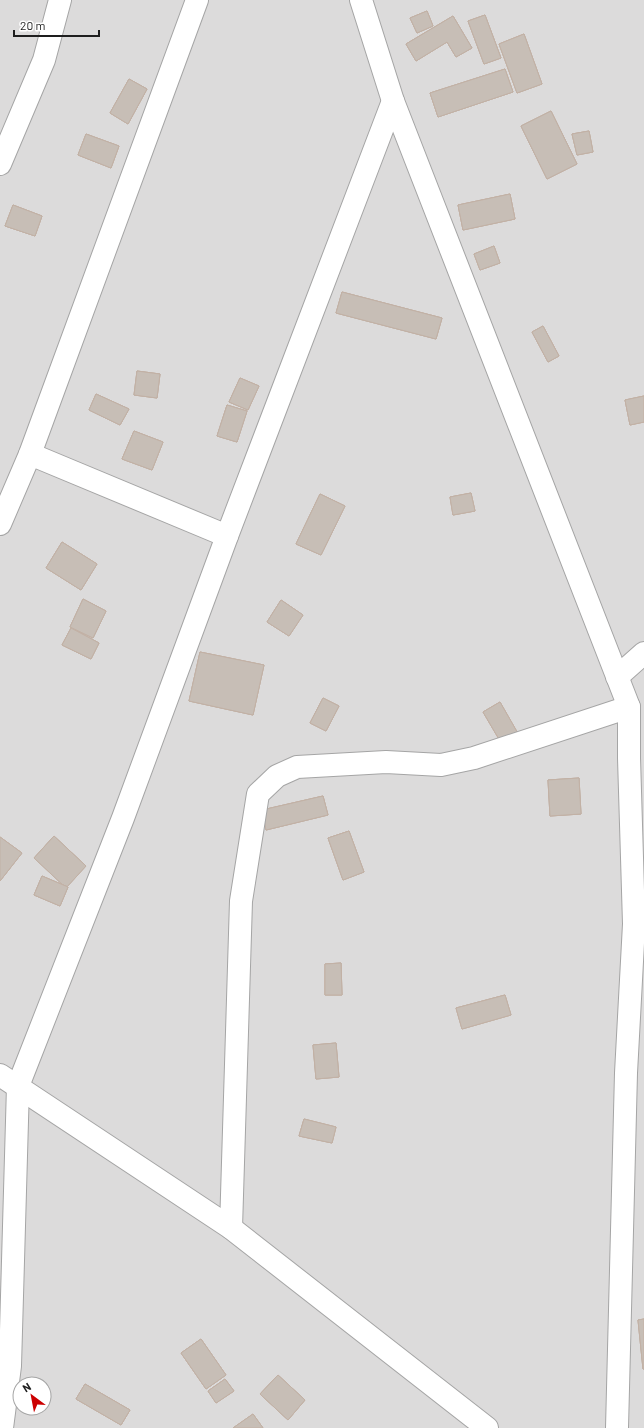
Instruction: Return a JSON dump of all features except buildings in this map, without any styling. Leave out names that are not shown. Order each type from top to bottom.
[{"type":"street","points":[[0,164],[44,60],[60,0]]},
{"type":"street","points":[[0,524],[30,454],[197,0]]},
{"type":"street","points":[[361,0],[393,101],[629,707],[629,758],[639,924],[626,1073],[617,1428]]},
{"type":"street","points":[[2,1428],[10,1366],[9,1080],[123,818],[227,536],[393,101]]},
{"type":"street","points":[[30,454],[227,536]]},
{"type":"street","points":[[617,676],[644,653]]},
{"type":"street","points":[[231,1228],[241,901],[258,794],[277,776],[297,766],[386,762],[441,765],[474,758],[629,707]]},
{"type":"street","points":[[9,1080],[231,1228],[487,1428]]},
{"type":"shaded area","points":[[0,0],[644,0],[644,1428],[0,1428]]}]
